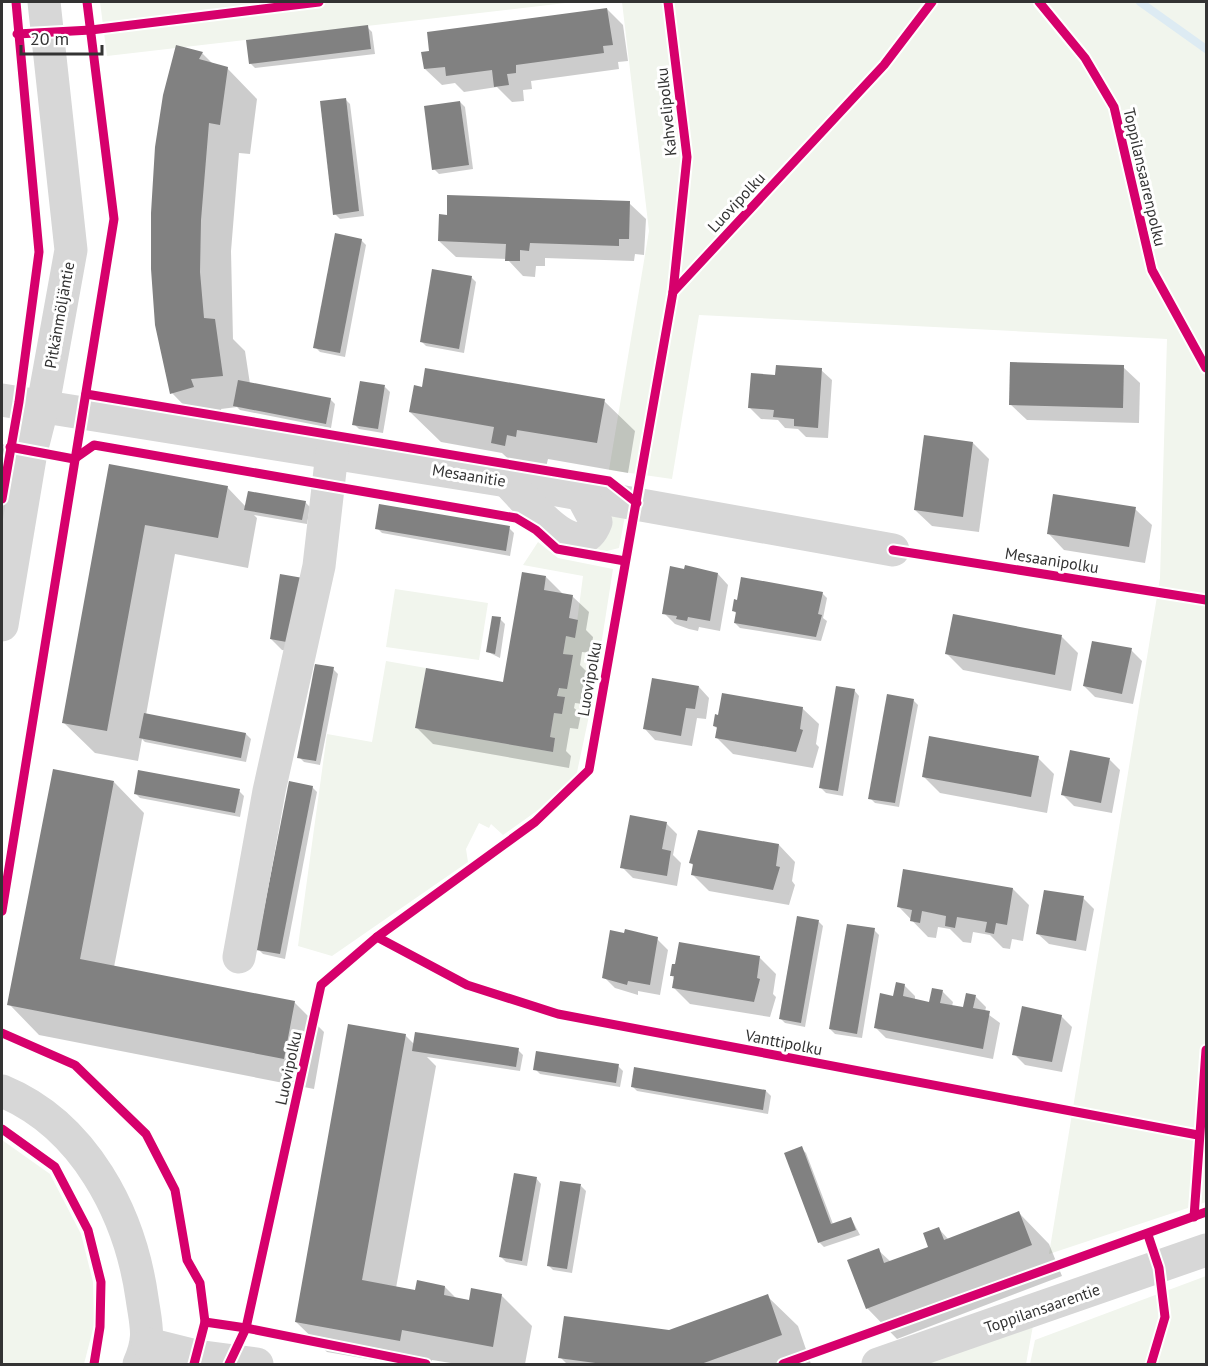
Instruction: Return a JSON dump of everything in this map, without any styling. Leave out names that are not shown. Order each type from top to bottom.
[{"type":"street","name":"Pitkänmöljäntie","points":[[2,625],[31,452],[43,405],[71,250],[44,2]]},
{"type":"street","name":"Mesaanitie","points":[[2,400],[507,481],[893,550]]},
{"type":"street","points":[[239,957],[269,791],[319,566],[332,453]]},
{"type":"street","points":[[507,481],[555,529],[571,540],[582,540],[591,534],[596,522],[581,494]]},
{"type":"street","points":[[2,1091],[27,1102],[75,1142],[120,1210],[139,1274],[144,1354],[196,1356],[257,1365]]},
{"type":"street","name":"Toppilansaarentie","points":[[878,1365],[1206,1250]]},
{"type":"shaded area","points":[[100,2],[574,2],[107,56]]},
{"type":"shaded area","points":[[622,2],[1206,2],[1206,1202],[1049,1254],[1160,578],[1167,339],[699,315],[672,479],[609,470],[649,231]]},
{"type":"shaded area","points":[[604,515],[625,516],[619,548],[607,551],[583,547]]},
{"type":"shaded area","points":[[538,542],[558,558],[613,569],[593,697],[576,777],[541,808],[503,835],[491,824],[489,828],[479,823],[466,849],[468,862],[332,956],[298,946],[327,734],[372,742],[386,661],[426,668],[416,728],[553,752],[555,738],[550,737],[554,713],[562,714],[565,697],[557,696],[572,655],[563,654],[566,636],[575,637],[583,576],[523,565]]},
{"type":"shaded area","points":[[395,589],[488,603],[479,660],[386,647]]},
{"type":"shaded area","points":[[2,1140],[50,1174],[81,1234],[93,1282],[94,1325],[84,1364],[2,1364]]},
{"type":"shaded area","points":[[1206,1276],[1206,1364],[1030,1364],[1035,1340]]},
{"type":"shaded area","points":[[1034,1320],[1026,1364],[914,1364]]},
{"type":"building","points":[[607,8],[613,45],[603,46],[604,53],[516,65],[516,73],[507,74],[509,85],[494,87],[492,70],[446,76],[445,67],[424,69],[421,52],[429,51],[427,32]]},
{"type":"building","points":[[368,25],[371,49],[249,64],[246,40]]},
{"type":"building","points":[[176,45],[203,52],[199,59],[228,67],[220,125],[209,123],[201,220],[200,272],[204,318],[215,319],[223,376],[191,379],[194,387],[170,394],[155,325],[151,269],[151,213],[155,147],[163,95]]},
{"type":"building","points":[[346,98],[359,211],[333,215],[320,101]]},
{"type":"building","points":[[460,101],[469,165],[432,170],[424,106]]},
{"type":"building","points":[[447,195],[630,201],[629,239],[619,239],[619,246],[530,243],[529,251],[520,250],[520,261],[505,261],[506,244],[438,241],[439,214],[447,215]]},
{"type":"building","points":[[335,233],[362,239],[340,353],[313,348]]},
{"type":"building","points":[[432,269],[472,276],[459,349],[420,342]]},
{"type":"building","points":[[1010,362],[1124,365],[1123,408],[1009,405]]},
{"type":"building","points":[[776,365],[822,368],[818,428],[794,426],[794,419],[773,417],[774,410],[748,408],[751,373],[775,375]]},
{"type":"building","points":[[425,368],[605,399],[597,443],[517,430],[516,437],[507,435],[505,446],[491,443],[494,427],[409,412],[414,385],[422,387]]},
{"type":"building","points":[[238,380],[331,398],[326,424],[233,406]]},
{"type":"building","points":[[360,381],[385,385],[378,429],[352,425]]},
{"type":"building","points":[[924,435],[973,442],[963,517],[914,510]]},
{"type":"building","points":[[109,464],[228,486],[218,538],[145,525],[107,731],[62,723]]},
{"type":"building","points":[[248,491],[306,501],[302,520],[244,510]]},
{"type":"building","points":[[1053,494],[1136,507],[1129,547],[1047,534]]},
{"type":"building","points":[[379,504],[510,526],[506,551],[375,529]]},
{"type":"building","points":[[685,565],[718,573],[710,621],[688,617],[687,621],[676,619],[677,616],[662,614],[670,566],[684,569]]},
{"type":"building","points":[[522,572],[546,576],[544,590],[573,595],[569,618],[578,620],[575,638],[566,636],[563,654],[573,655],[567,689],[559,688],[557,696],[565,697],[562,714],[554,713],[550,737],[555,738],[553,752],[415,728],[426,668],[503,682]]},
{"type":"building","points":[[280,574],[303,578],[292,643],[270,639]]},
{"type":"building","points":[[741,577],[823,592],[818,614],[822,615],[816,637],[734,623],[736,612],[732,611],[734,599],[737,600]]},
{"type":"building","points":[[953,614],[1062,635],[1055,675],[945,654]]},
{"type":"building","points":[[492,616],[501,617],[495,654],[486,652]]},
{"type":"building","points":[[1092,641],[1132,648],[1122,694],[1083,686]]},
{"type":"building","points":[[315,664],[334,667],[316,761],[297,758]]},
{"type":"building","points":[[652,678],[699,686],[695,709],[686,708],[681,736],[643,729]]},
{"type":"building","points":[[836,686],[855,689],[838,791],[819,788]]},
{"type":"building","points":[[722,693],[803,707],[800,729],[803,730],[796,752],[715,738],[717,727],[713,726],[715,714],[718,715]]},
{"type":"building","points":[[887,694],[914,699],[895,803],[868,799]]},
{"type":"building","points":[[144,713],[246,733],[241,758],[139,738]]},
{"type":"building","points":[[929,736],[1039,756],[1031,797],[922,777]]},
{"type":"building","points":[[1070,750],[1110,758],[1101,803],[1061,795]]},
{"type":"building","points":[[53,769],[114,781],[80,959],[295,1001],[284,1059],[7,1005]]},
{"type":"building","points":[[138,770],[240,789],[235,813],[134,794]]},
{"type":"building","points":[[289,781],[313,786],[280,954],[256,950]]},
{"type":"building","points":[[630,815],[667,822],[662,849],[671,851],[667,876],[620,868]]},
{"type":"building","points":[[698,830],[779,844],[776,866],[780,867],[773,890],[691,875],[693,864],[689,863]]},
{"type":"building","points":[[903,869],[1013,888],[1007,925],[996,923],[994,934],[985,932],[987,922],[957,917],[955,928],[945,926],[946,916],[922,911],[920,923],[910,921],[912,910],[897,907]]},
{"type":"building","points":[[1044,890],[1084,896],[1076,941],[1036,934]]},
{"type":"building","points":[[797,916],[819,920],[801,1023],[779,1019]]},
{"type":"building","points":[[847,924],[875,928],[857,1034],[829,1029]]},
{"type":"building","points":[[625,929],[658,937],[650,985],[628,981],[627,985],[602,978],[610,930],[624,933]]},
{"type":"building","points":[[679,942],[760,956],[757,978],[760,979],[754,1002],[672,988],[674,976],[670,976]]},
{"type":"building","points":[[896,982],[905,984],[903,996],[929,1002],[932,988],[943,990],[940,1003],[963,1007],[966,993],[976,995],[973,1008],[990,1011],[983,1049],[874,1028],[880,993],[893,996]]},
{"type":"building","points":[[1022,1006],[1062,1015],[1052,1062],[1012,1055]]},
{"type":"building","points":[[348,1024],[406,1034],[362,1280],[415,1290],[417,1280],[445,1286],[444,1295],[469,1300],[471,1288],[502,1294],[493,1347],[402,1330],[400,1341],[295,1322]]},
{"type":"building","points":[[415,1032],[519,1048],[516,1067],[412,1051]]},
{"type":"building","points":[[536,1051],[619,1064],[616,1083],[533,1070]]},
{"type":"building","points":[[634,1067],[766,1090],[763,1110],[631,1087]]},
{"type":"building","points":[[802,1146],[831,1224],[851,1217],[856,1230],[818,1243],[784,1153]]},
{"type":"building","points":[[514,1173],[537,1177],[522,1261],[499,1257]]},
{"type":"building","points":[[560,1181],[581,1184],[567,1269],[547,1266]]},
{"type":"building","points":[[1019,1211],[1032,1245],[866,1309],[847,1260],[879,1248],[884,1263],[928,1247],[923,1233],[939,1227],[944,1240]]},
{"type":"building","points":[[768,1294],[782,1335],[701,1364],[603,1364],[558,1358],[564,1316],[669,1330]]},
{"type":"waterway","points":[[1140,2],[1206,49]]},
{"type":"cycle path","points":[[2,499],[19,402],[39,252],[16,2]]},
{"type":"cycle path","points":[[2,911],[114,219],[87,2]]},
{"type":"cycle path","points":[[17,34],[91,30],[319,2]]},
{"type":"cycle path","name":"Kahvelipolku","points":[[668,2],[687,157],[673,292]]},
{"type":"cycle path","name":"Luovipolku","points":[[229,1364],[246,1328],[321,985],[377,937],[535,822],[589,770],[673,292],[884,65],[932,2]]},
{"type":"cycle path","name":"Toppilansaarenpolku","points":[[1039,2],[1085,58],[1114,107],[1152,270],[1206,368]]},
{"type":"cycle path","points":[[86,394],[609,481],[637,503]]},
{"type":"cycle path","points":[[10,447],[74,459],[94,445],[516,518],[536,530],[557,549],[625,561]]},
{"type":"cycle path","name":"Mesaanipolku","points":[[893,550],[1206,600]]},
{"type":"cycle path","name":"Vanttipolku","points":[[377,937],[467,985],[558,1014],[1198,1135]]},
{"type":"cycle path","points":[[2,1033],[75,1065],[146,1134],[175,1190],[187,1260],[200,1283],[205,1322],[194,1364]]},
{"type":"cycle path","points":[[1194,1217],[1206,1050]]},
{"type":"cycle path","points":[[2,1129],[55,1167],[88,1230],[101,1282],[100,1327],[94,1364]]},
{"type":"cycle path","points":[[783,1364],[1206,1212]]},
{"type":"cycle path","points":[[1148,1235],[1159,1268],[1165,1317],[1151,1364]]},
{"type":"cycle path","points":[[205,1322],[426,1364]]}]
